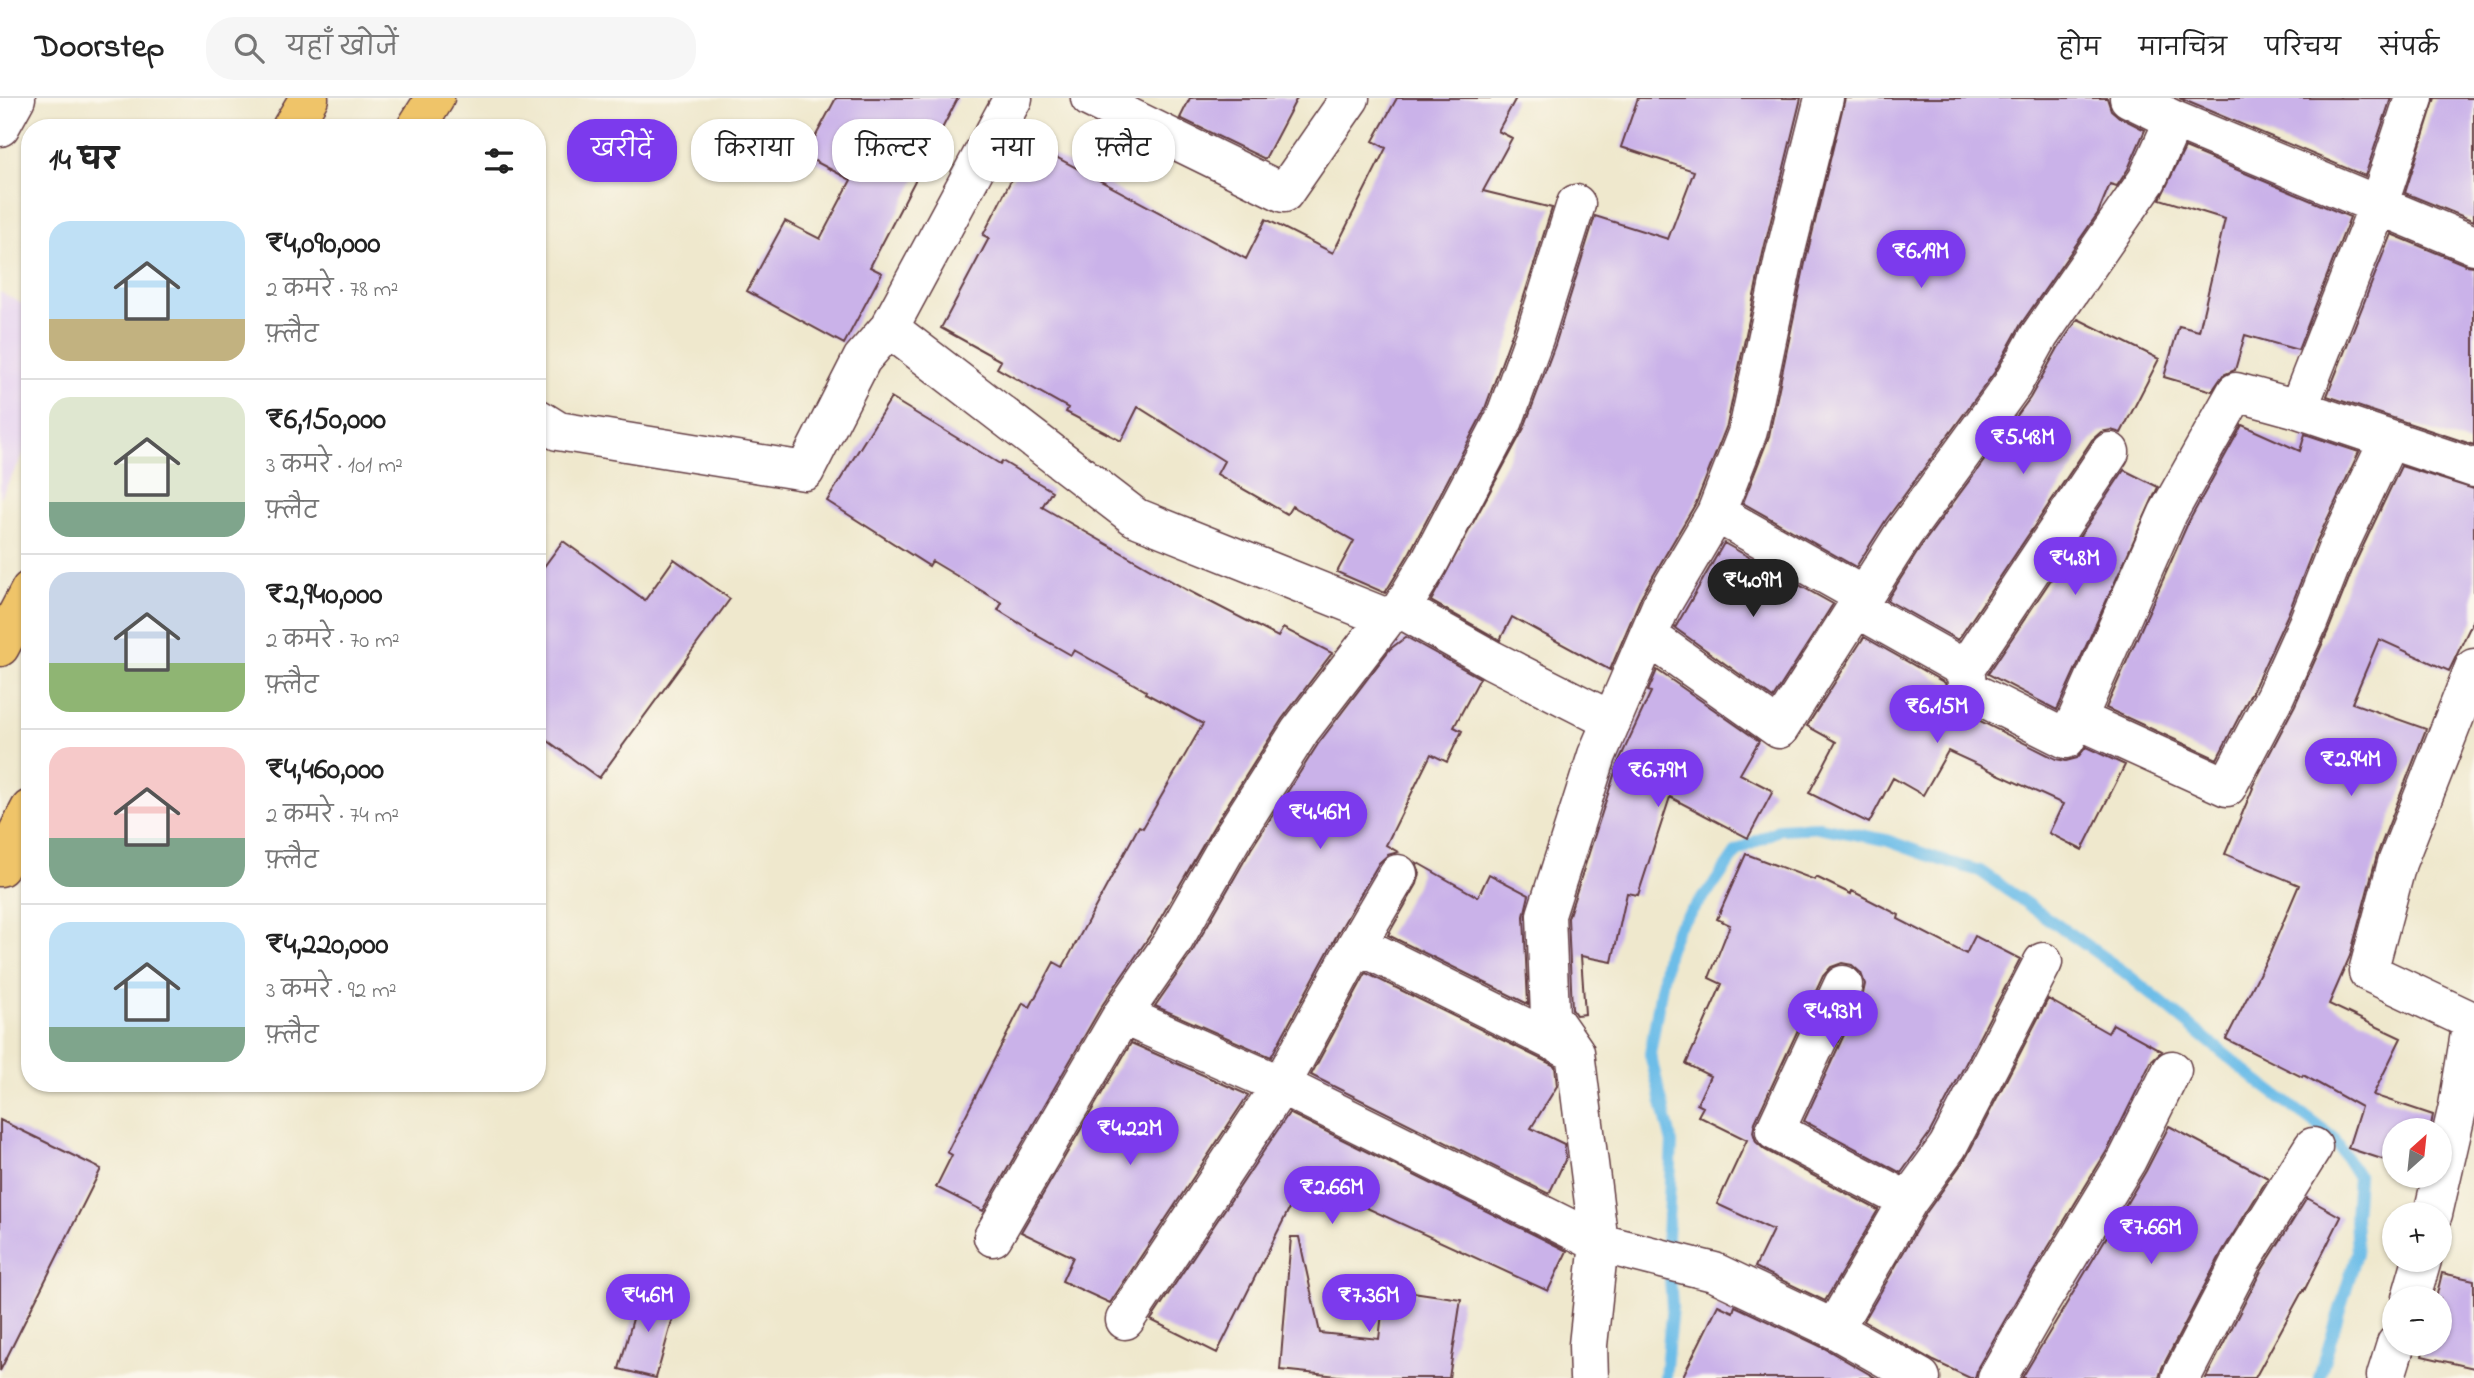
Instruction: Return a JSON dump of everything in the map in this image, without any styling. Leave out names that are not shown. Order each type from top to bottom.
[{"type":"main road","points":[[296,119],[309,98]]},
{"type":"main road","points":[[422,119],[435,98]]},
{"type":"main road","points":[[0,647],[21,607]]},
{"type":"main road","points":[[0,867],[21,826]]},
{"type":"street","points":[[0,127],[16,98]]},
{"type":"street","points":[[546,424],[558,431],[805,471],[862,359],[889,328],[1013,98]]},
{"type":"street","points":[[1090,98],[1284,193],[1350,98]]},
{"type":"street","points":[[1589,1361],[1599,1243],[1575,1052],[1550,1016],[1546,915],[1597,755],[1661,606],[1716,513],[1748,430],[1784,258],[1824,98]]},
{"type":"street","points":[[2129,98],[2174,120],[2474,245]]},
{"type":"street","points":[[2298,408],[2378,206],[2414,98]]},
{"type":"street","points":[[1648,636],[1779,729],[1859,601],[1912,522],[2012,385],[2039,337],[2147,180],[2174,120]]},
{"type":"street","points":[[993,1237],[1122,1015],[1172,943],[1232,838],[1300,731],[1394,614],[1429,563],[1504,421],[1534,338],[1576,204]]},
{"type":"street","points":[[889,328],[1135,517],[1394,614],[1612,721]]},
{"type":"street","points":[[2110,452],[1965,669],[1968,690],[2066,739],[2168,513],[2236,392],[2298,408],[2474,468]]},
{"type":"street","points":[[2077,719],[2227,787],[2275,696],[2336,552],[2389,440]]},
{"type":"street","points":[[1716,513],[1965,669]]},
{"type":"street","points":[[2436,1202],[2458,1106],[2472,1021],[2368,972],[2397,863],[2474,668]]},
{"type":"street","points":[[1125,1320],[1281,1085],[1398,874]]},
{"type":"street","points":[[1357,944],[1575,1052]]},
{"type":"street","points":[[1834,1329],[1908,1201],[1948,1146],[2043,962]]},
{"type":"street","points":[[1843,985],[1775,1131],[1908,1201]]},
{"type":"street","points":[[1122,1015],[1281,1085],[1599,1243],[1714,1272],[1834,1329],[1921,1378]]},
{"type":"street","points":[[1997,1378],[2127,1160],[2172,1070]]},
{"type":"street","points":[[2181,1378],[2241,1262],[2313,1147]]},
{"type":"shaded area","points":[[0,292],[21,303],[21,459],[0,498]]},
{"type":"building","points":[[836,98],[958,98],[947,119],[832,119],[832,170],[818,163],[818,132]]},
{"type":"building","points":[[1190,98],[1297,98],[1265,159],[1180,118]]},
{"type":"building","points":[[1397,98],[1516,98],[1498,131],[1512,138],[1483,191],[1552,208],[1484,411],[1410,552],[1385,593],[1337,572],[1354,541],[1292,506],[1287,514],[1217,474],[1224,461],[1138,407],[1121,441],[1066,412],[1068,408],[997,368],[1001,361],[941,328],[989,238],[983,235],[1010,182],[1058,182],[1058,158],[1072,166],[1072,182],[1103,182],[1246,259],[1266,219],[1333,253],[1386,148],[1373,141]]},
{"type":"building","points":[[1638,98],[1801,98],[1763,253],[1727,425],[1696,503],[1642,595],[1610,670],[1512,617],[1500,640],[1431,601],[1524,428],[1555,345],[1595,216],[1668,239],[1694,171],[1621,147]]},
{"type":"building","points":[[1845,98],[2107,98],[2111,110],[2119,117],[2145,130],[2128,169],[2117,186],[2110,184],[2098,213],[2021,324],[1994,373],[1886,520],[1856,567],[1743,503],[1769,436],[1805,263]]},
{"type":"building","points":[[2179,98],[2391,98],[2365,176]]},
{"type":"building","points":[[2435,98],[2474,98],[2474,221],[2405,193]]},
{"type":"building","points":[[2185,148],[2350,217],[2298,350],[2245,335],[2235,370],[2223,375],[2212,391],[2164,377],[2179,326],[2199,331],[2225,219],[2160,199]]},
{"type":"building","points":[[850,182],[914,182],[870,267],[882,273],[844,344],[747,291],[785,221],[820,239]]},
{"type":"building","points":[[2391,234],[2474,266],[2474,445],[2327,396]]},
{"type":"building","points":[[2078,319],[2159,359],[2121,433],[2111,430],[2101,432],[2092,440],[1958,640],[1887,600],[1922,545],[2030,398]]},
{"type":"building","points":[[891,398],[1000,464],[1002,461],[1052,491],[1042,507],[1189,591],[1278,637],[1283,628],[1332,653],[1282,719],[1214,826],[1153,931],[1103,1004],[983,1211],[936,1187],[952,1155],[947,1152],[1023,1003],[1030,1007],[1054,962],[1063,967],[1139,826],[1143,828],[1203,724],[1074,650],[1071,655],[1036,635],[998,610],[1002,603],[932,561],[929,566],[827,501]]},
{"type":"building","points":[[2242,425],[2300,451],[2305,434],[2359,452],[2316,543],[2288,614],[2255,686],[2217,759],[2106,708],[2188,523]]},
{"type":"building","points":[[2401,466],[2474,489],[2474,619],[2449,671],[2379,639],[2352,703],[2426,729],[2377,855],[2350,956],[2329,1004],[2401,1038],[2373,1095],[2433,1115],[2432,1118],[2382,1118],[2382,1159],[2348,1148],[2361,1107],[2303,1075],[2302,1077],[2226,1039],[2270,953],[2299,885],[2225,854],[2252,787],[2295,705],[2356,561]]},
{"type":"building","points":[[2124,470],[2158,487],[2057,710],[1988,674]]},
{"type":"building","points":[[563,541],[645,600],[674,559],[730,599],[599,778],[546,740],[546,564]]},
{"type":"building","points":[[1724,543],[1833,604],[1773,698],[1675,628]]},
{"type":"building","points":[[1406,637],[1480,678],[1454,727],[1462,731],[1447,762],[1431,754],[1386,845],[1398,852],[1388,855],[1379,863],[1271,1057],[1155,1006],[1191,954],[1251,849],[1318,744],[1390,649]]},
{"type":"building","points":[[1864,637],[1945,683],[1950,702],[1958,710],[2056,759],[2066,761],[2077,758],[2086,747],[2125,765],[2082,850],[2049,833],[2063,804],[1948,751],[1923,795],[1893,778],[1869,823],[1809,793],[1836,742],[1807,726]]},
{"type":"building","points":[[1657,670],[1759,741],[1740,774],[1773,791],[1748,838],[1670,797],[1638,895],[1627,893],[1612,962],[1581,956],[1585,1014],[1576,1015],[1572,1009],[1568,918],[1618,763],[1651,692],[1648,691]]},
{"type":"building","points":[[1746,854],[1815,880],[1816,877],[1851,894],[1852,891],[1899,915],[1898,919],[1966,954],[1975,936],[2020,959],[1929,1134],[1901,1173],[1804,1121],[1863,994],[1865,984],[1861,973],[1852,965],[1842,963],[1831,967],[1823,976],[1755,1122],[1753,1132],[1756,1142],[1765,1150],[1878,1210],[1825,1301],[1755,1267],[1773,1230],[1717,1204],[1747,1140],[1698,1116],[1703,1107],[1697,1104],[1710,1076],[1686,1064],[1722,984],[1709,978],[1730,925],[1717,919]]},
{"type":"building","points":[[1416,862],[1478,897],[1489,874],[1529,895],[1524,916],[1528,1004],[1388,935],[1417,884],[1420,873]]},
{"type":"building","points":[[1366,973],[1555,1066],[1557,1086],[1531,1128],[1564,1144],[1566,1158],[1549,1194],[1311,1075]]},
{"type":"building","points":[[2048,999],[2108,1033],[2113,1024],[2162,1051],[2152,1060],[2108,1149],[2021,1292],[1978,1367],[1975,1378],[1970,1378],[1864,1321],[1926,1213],[1967,1156]]},
{"type":"building","points":[[1131,1043],[1248,1095],[1110,1303],[1062,1281],[1073,1257],[1021,1232]]},
{"type":"building","points":[[1289,1113],[1567,1251],[1548,1291],[1304,1179],[1217,1353],[1151,1320]]},
{"type":"building","points":[[0,1120],[101,1169],[0,1371]]},
{"type":"building","points":[[2169,1126],[2268,1178],[2222,1252],[2159,1378],[2022,1378],[2146,1171]]},
{"type":"building","points":[[2307,1198],[2341,1217],[2304,1291],[2255,1378],[2206,1378],[2260,1273]]},
{"type":"building","points":[[1291,1237],[1299,1237],[1320,1333],[1379,1339],[1385,1288],[1461,1299],[1449,1378],[1357,1378],[1280,1370]]},
{"type":"building","points":[[2442,1273],[2474,1280],[2474,1368],[2422,1356],[2452,1356],[2452,1286],[2439,1286]]},
{"type":"building","points":[[641,1290],[678,1300],[656,1378],[619,1369]]},
{"type":"building","points":[[1718,1305],[1733,1312],[1735,1306],[1824,1348],[1876,1378],[1682,1378]]},
{"type":"waterway","points":[[1665,1378],[1672,1306],[1667,1238],[1672,1143],[1650,1054],[1667,954],[1677,928],[1715,883],[1737,851],[1780,829],[1819,827],[1886,840],[1980,871],[2123,971],[2255,1079],[2333,1137],[2358,1177],[2355,1217],[2357,1253],[2319,1378]]}]
